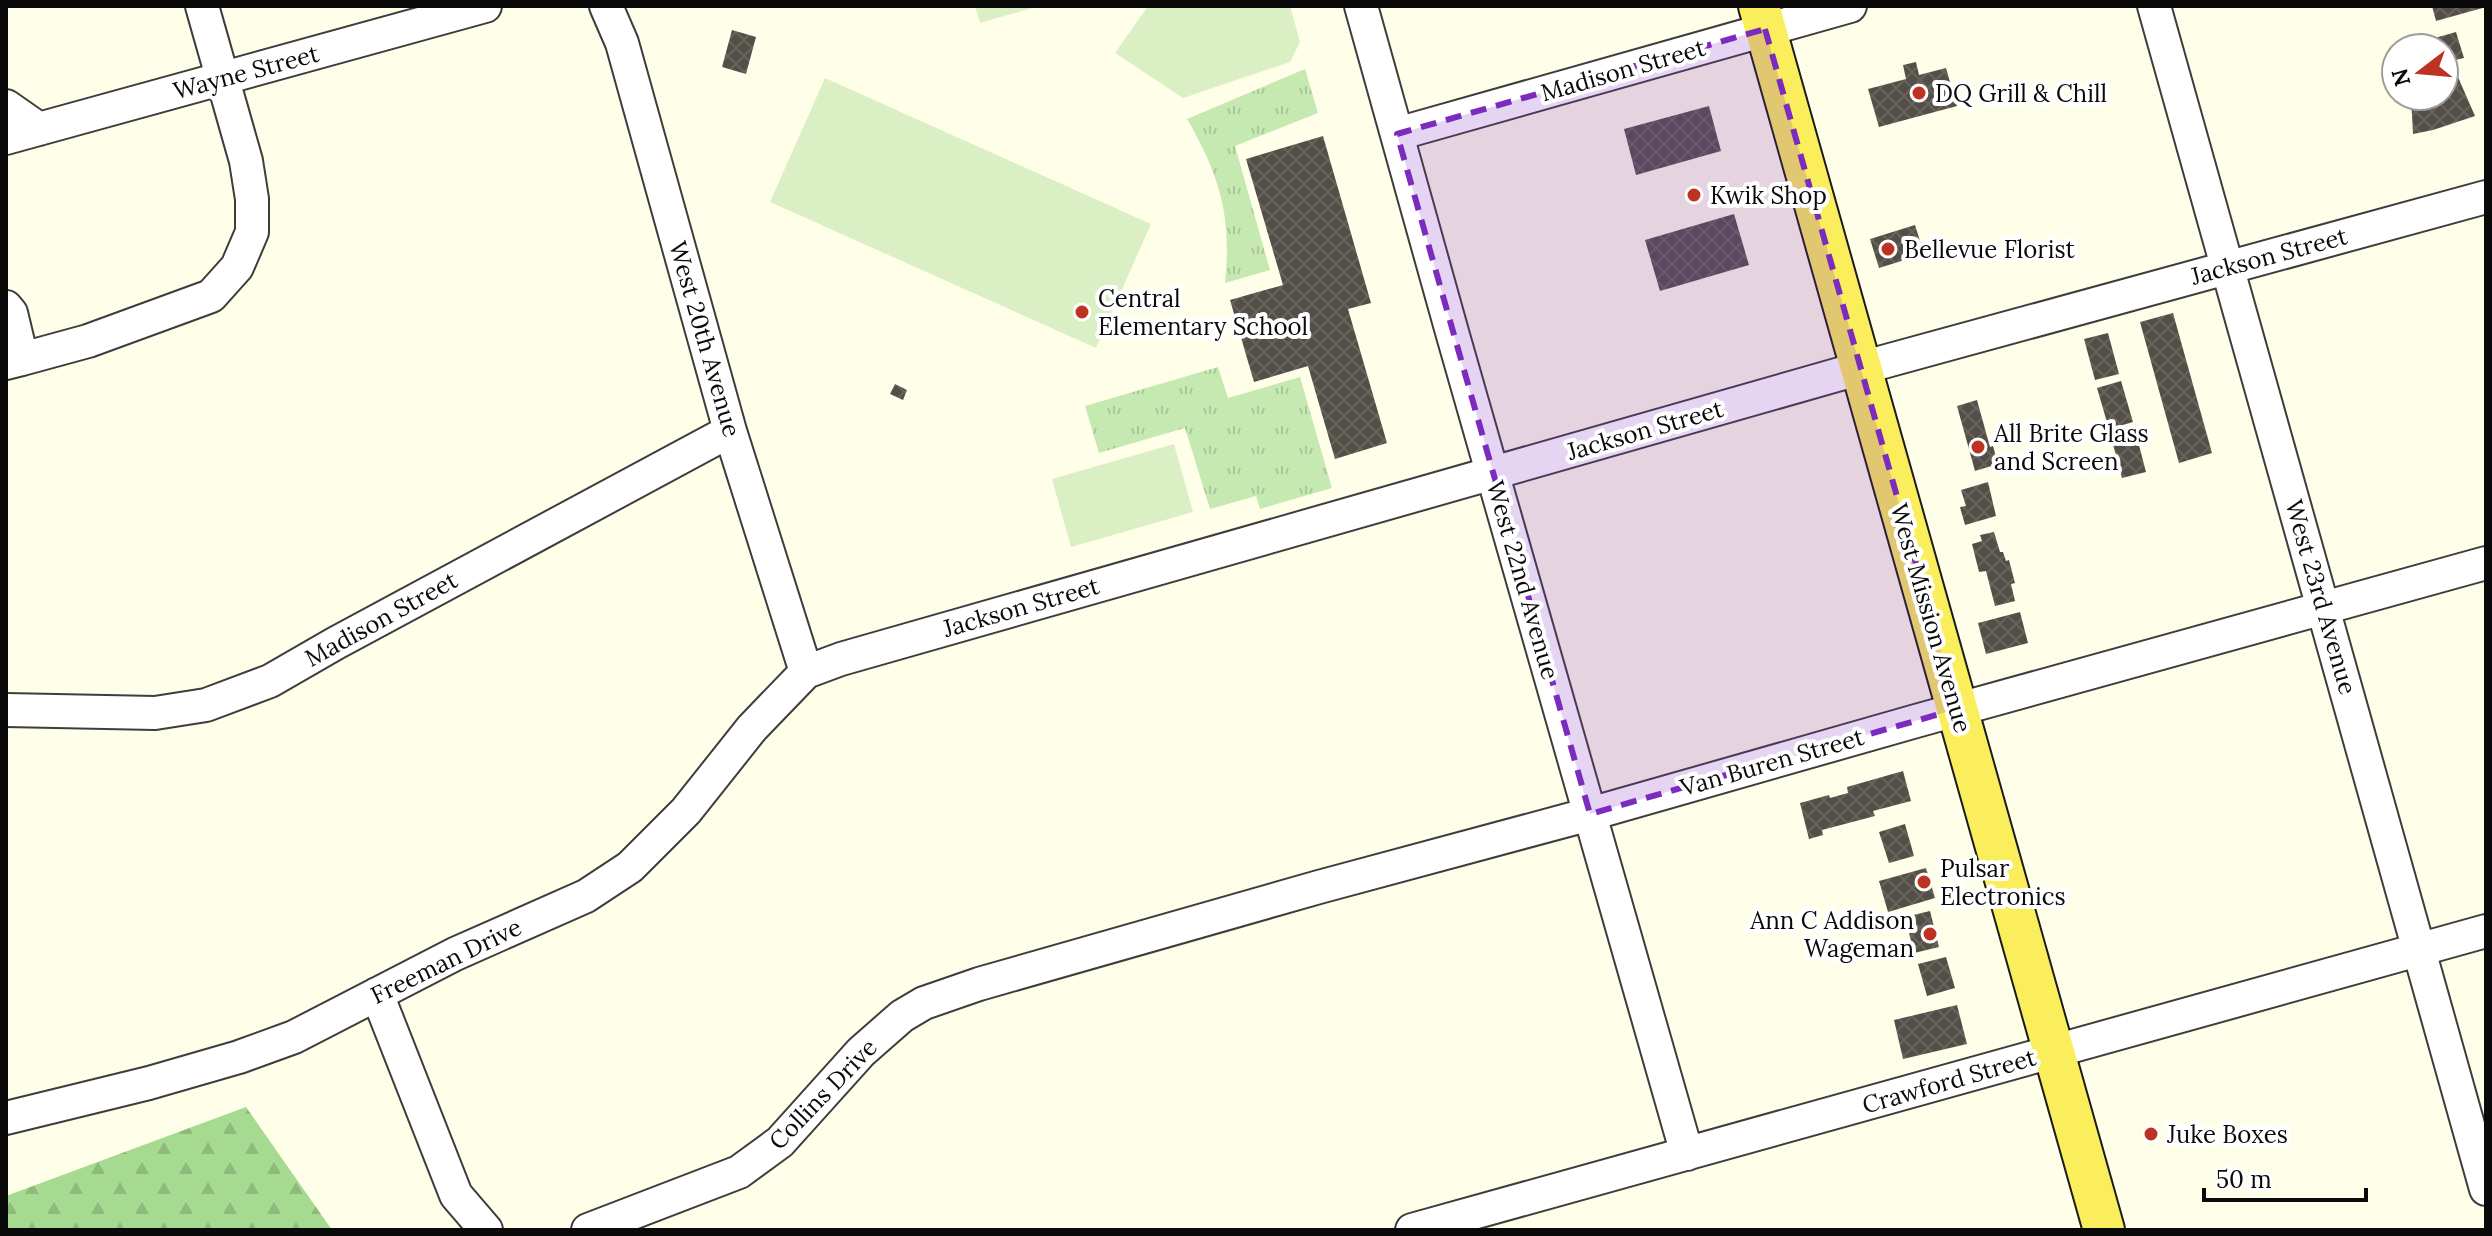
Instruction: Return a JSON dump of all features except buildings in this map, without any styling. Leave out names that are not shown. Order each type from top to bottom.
[{"type":"main road","name":"West Mission Avenue","points":[[1762,18],[2104,1230]]},
{"type":"street","points":[[6,307],[11,313],[14,361],[88,341],[211,296],[237,267],[252,232],[252,199],[246,161],[202,6]]},
{"type":"street","name":"Wayne Street","points":[[6,138],[485,6]]},
{"type":"street","name":"West 20th Avenue","points":[[606,6],[622,43],[730,431],[806,672]]},
{"type":"street","name":"West 22nd Avenue","points":[[1361,6],[1687,1154]]},
{"type":"street","name":"Madison Street","points":[[1397,134],[1762,18],[1850,6]]},
{"type":"street","name":"West 23rd Avenue","points":[[2154,6],[2486,1189]]},
{"type":"street","points":[[6,106],[39,129]]},
{"type":"street","name":"Jackson Street","points":[[806,672],[856,654],[1861,368],[2486,197]]},
{"type":"street","name":"Madison Street","points":[[6,710],[155,713],[206,705],[270,681],[730,431]]},
{"type":"street","name":"Van Buren Street","points":[[1058,962],[2486,563]]},
{"type":"street","name":"Freeman Drive","points":[[6,1118],[149,1083],[239,1057],[294,1037],[455,954],[586,896],[630,867],[686,811],[752,728],[806,672]]},
{"type":"street","name":"Crawford Street","points":[[1412,1230],[2486,931]]},
{"type":"street","name":"Collins Drive","points":[[588,1230],[739,1172],[780,1142],[861,1052],[902,1016],[924,1003],[1058,962]]},
{"type":"street","points":[[377,994],[456,1195],[486,1230]]},
{"type":"highlighted area","points":[[1765,29],[1957,709],[1590,814],[1397,134]]},
{"type":"green space","points":[[975,6],[1039,6],[980,23]]},
{"type":"green space","points":[[1148,6],[1290,6],[1300,42],[1290,62],[1183,98],[1115,53]]},
{"type":"green space","points":[[1305,69],[1318,113],[1235,146],[1270,270],[1225,283],[1227,238],[1221,198],[1208,159],[1187,119]]},
{"type":"green space","points":[[825,78],[1151,224],[1096,348],[770,202]]},
{"type":"green space","points":[[1218,367],[1228,398],[1300,377],[1332,488],[1260,509],[1256,496],[1210,509],[1185,428],[1099,453],[1085,406]]},
{"type":"green space","points":[[1174,444],[1193,512],[1071,547],[1052,479]]},
{"type":"green space","points":[[246,1107],[332,1230],[6,1230],[6,1196]]},
{"type":"place","name":"DQ Grill & Chill","points":[[1919,93]]},
{"type":"place","name":"Kwik Shop","points":[[1694,195]]},
{"type":"place","name":"Bellevue Florist","points":[[1888,249]]},
{"type":"place","name":"Central Elementary School","points":[[1082,312]]},
{"type":"place","name":"All Brite Glass and Screen","points":[[1978,447]]},
{"type":"place","name":"Pulsar Electronics","points":[[1924,882]]},
{"type":"place","name":"Ann C Addison Wageman","points":[[1930,934]]},
{"type":"place","name":"Juke Boxes","points":[[2151,1134]]}]
